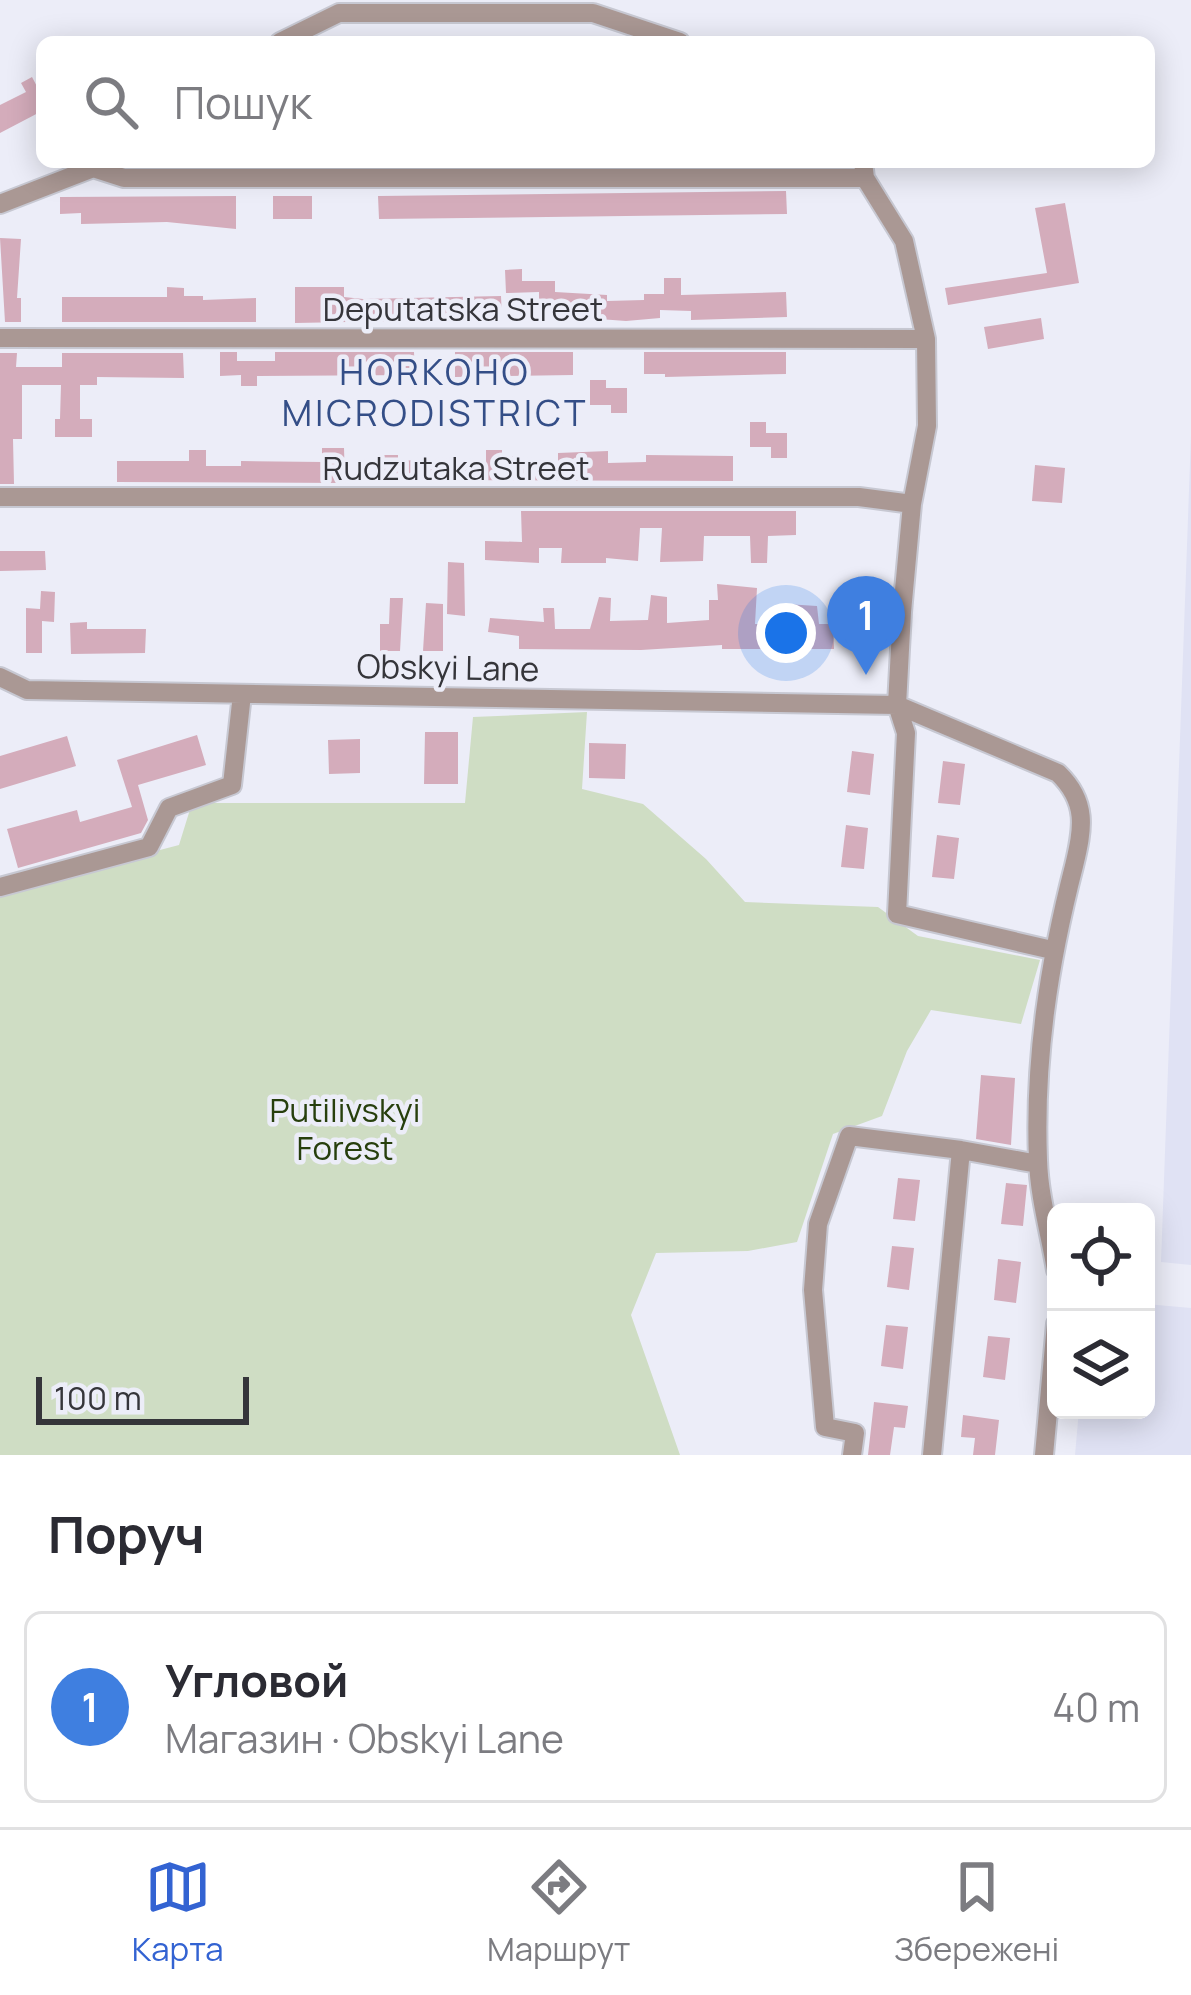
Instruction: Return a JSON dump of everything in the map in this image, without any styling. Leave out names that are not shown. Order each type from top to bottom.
[{"type":"street","points":[[292,36],[339,13],[593,13],[662,36]]},
{"type":"street","points":[[0,204],[89,168]]},
{"type":"street","points":[[102,168],[124,178],[864,170],[904,241],[926,339],[927,426],[912,504],[897,705],[906,733],[896,914],[1052,950]]},
{"type":"street","name":"Deputatska Street","points":[[0,338],[926,339]]},
{"type":"street","name":"Rudzutaka Street","points":[[0,497],[859,497],[912,504]]},
{"type":"street","name":"Obskyi Lane","points":[[0,677],[27,690],[897,705]]},
{"type":"street","points":[[0,887],[148,847],[169,808],[232,785],[242,694]]},
{"type":"street","points":[[897,705],[1058,773],[1075,788],[1083,810],[1082,832],[1052,950],[1039,1049],[1038,1164],[1047,1217]]},
{"type":"street","points":[[852,1455],[855,1433],[825,1426],[813,1290],[818,1224],[849,1136],[1038,1164]]},
{"type":"street","points":[[932,1455],[961,1150]]},
{"type":"street","points":[[1044,1455],[1047,1419]]},
{"type":"shaded area","points":[[1191,435],[1191,1265],[1161,1262]]},
{"type":"shaded area","points":[[1155,1305],[1191,1308],[1191,1455],[1075,1455],[1078,1419],[1155,1419]]},
{"type":"green space","name":"Putilivskyi Forest","points":[[587,712],[582,789],[643,804],[706,859],[745,902],[878,907],[918,936],[1040,960],[1021,1024],[931,1010],[907,1051],[882,1116],[833,1134],[797,1242],[748,1251],[656,1253],[631,1315],[680,1455],[0,1455],[0,892],[179,845],[192,803],[465,803],[473,717]]},
{"type":"building","points":[[32,77],[36,85],[36,114],[0,133],[0,105],[26,92],[21,83]]},
{"type":"building","points":[[786,191],[787,214],[379,219],[378,196]]},
{"type":"building","points":[[236,196],[236,229],[167,222],[81,224],[81,213],[60,214],[60,197]]},
{"type":"building","points":[[273,196],[312,196],[312,219],[273,219]]},
{"type":"building","points":[[1065,203],[1079,283],[948,305],[945,288],[1047,273],[1035,208]]},
{"type":"building","points":[[0,238],[21,239],[17,298],[21,298],[21,322],[5,322]]},
{"type":"building","points":[[522,269],[522,281],[555,281],[555,292],[607,295],[607,301],[664,294],[664,278],[681,278],[681,295],[786,292],[787,317],[691,320],[691,311],[660,310],[660,318],[626,321],[559,316],[559,306],[539,306],[539,292],[506,293],[505,270]]},
{"type":"building","points":[[167,287],[184,288],[184,296],[203,296],[203,300],[256,298],[256,322],[62,322],[62,297],[167,297]]},
{"type":"building","points":[[295,287],[344,287],[344,297],[363,299],[501,296],[502,319],[295,323]]},
{"type":"building","points":[[1041,318],[1044,339],[988,349],[984,327]]},
{"type":"building","points":[[220,352],[237,352],[237,361],[275,361],[275,352],[414,352],[415,375],[257,376],[257,386],[241,386],[241,375],[220,376]]},
{"type":"building","points":[[455,352],[573,352],[573,375],[455,377]]},
{"type":"building","points":[[644,352],[786,352],[786,374],[644,374]]},
{"type":"building","points":[[0,353],[17,353],[16,367],[62,367],[62,353],[183,353],[184,378],[97,377],[97,385],[80,385],[80,419],[92,419],[92,437],[55,437],[61,385],[22,385],[22,439],[13,439],[14,484],[0,484]]},
{"type":"building","points":[[590,380],[606,380],[606,388],[627,388],[627,413],[611,413],[611,405],[590,405]]},
{"type":"building","points":[[750,422],[766,422],[766,433],[787,433],[787,458],[771,458],[771,447],[750,447]]},
{"type":"building","points":[[322,448],[344,448],[345,483],[117,482],[117,461],[189,461],[189,450],[206,450],[206,466],[241,466],[241,461],[322,462]]},
{"type":"building","points":[[486,450],[522,456],[522,461],[558,462],[558,453],[608,451],[608,463],[646,462],[646,455],[733,456],[733,481],[382,480],[382,455],[398,455],[398,460],[486,463]]},
{"type":"building","points":[[1035,465],[1065,468],[1062,503],[1032,501]]},
{"type":"building","points":[[521,511],[796,511],[796,535],[768,536],[767,563],[751,563],[750,536],[704,536],[703,561],[660,562],[662,528],[640,528],[638,561],[606,558],[606,563],[561,563],[562,548],[539,548],[539,563],[485,560],[485,541],[522,542]]},
{"type":"building","points":[[0,551],[45,551],[46,570],[0,571]]},
{"type":"building","points":[[448,562],[464,563],[465,616],[447,614]]},
{"type":"building","points":[[717,584],[757,588],[755,624],[785,624],[786,604],[817,606],[819,624],[833,624],[834,649],[722,649],[722,645],[519,649],[519,636],[488,632],[490,618],[544,622],[543,608],[554,608],[555,629],[590,629],[599,597],[611,598],[610,621],[648,620],[651,595],[667,597],[667,623],[709,620],[709,600],[718,600]]},
{"type":"building","points":[[41,591],[55,592],[54,622],[42,621],[42,653],[26,653],[26,608],[40,609]]},
{"type":"building","points":[[390,598],[403,598],[400,651],[380,651],[380,624],[389,624]]},
{"type":"building","points":[[426,603],[443,604],[443,651],[423,651]]},
{"type":"building","points":[[87,622],[87,629],[146,629],[145,653],[71,654],[70,623]]},
{"type":"building","points":[[425,732],[458,732],[458,784],[424,784]]},
{"type":"building","points":[[197,735],[206,765],[138,785],[148,820],[141,833],[18,868],[7,829],[77,810],[80,822],[132,807],[117,760]]},
{"type":"building","points":[[67,736],[76,766],[0,789],[0,756]]},
{"type":"building","points":[[360,739],[360,773],[329,774],[328,740]]},
{"type":"building","points":[[589,743],[626,744],[625,779],[589,778]]},
{"type":"building","points":[[852,751],[874,754],[870,795],[847,792]]},
{"type":"building","points":[[943,761],[965,764],[960,805],[938,803]]},
{"type":"building","points":[[846,825],[868,828],[864,869],[841,867]]},
{"type":"building","points":[[937,835],[959,838],[954,879],[932,877]]},
{"type":"building","points":[[981,1075],[1015,1078],[1011,1145],[976,1139]]},
{"type":"building","points":[[898,1178],[920,1180],[915,1221],[893,1219]]},
{"type":"building","points":[[1006,1183],[1027,1185],[1023,1226],[1001,1224]]},
{"type":"building","points":[[892,1246],[914,1248],[909,1290],[887,1287]]},
{"type":"building","points":[[998,1259],[1021,1262],[1016,1303],[994,1300]]},
{"type":"building","points":[[886,1325],[908,1327],[903,1369],[881,1366]]},
{"type":"building","points":[[988,1336],[1010,1338],[1005,1380],[983,1377]]},
{"type":"building","points":[[874,1402],[908,1406],[905,1428],[894,1427],[890,1455],[868,1455]]},
{"type":"building","points":[[963,1415],[999,1420],[995,1455],[973,1455],[975,1438],[961,1437]]},
{"type":"place","name":"Угловой","points":[[866,675]]},
{"type":"district","name":"HORKOHO MICRODISTRICT","points":[[435,392]]}]
